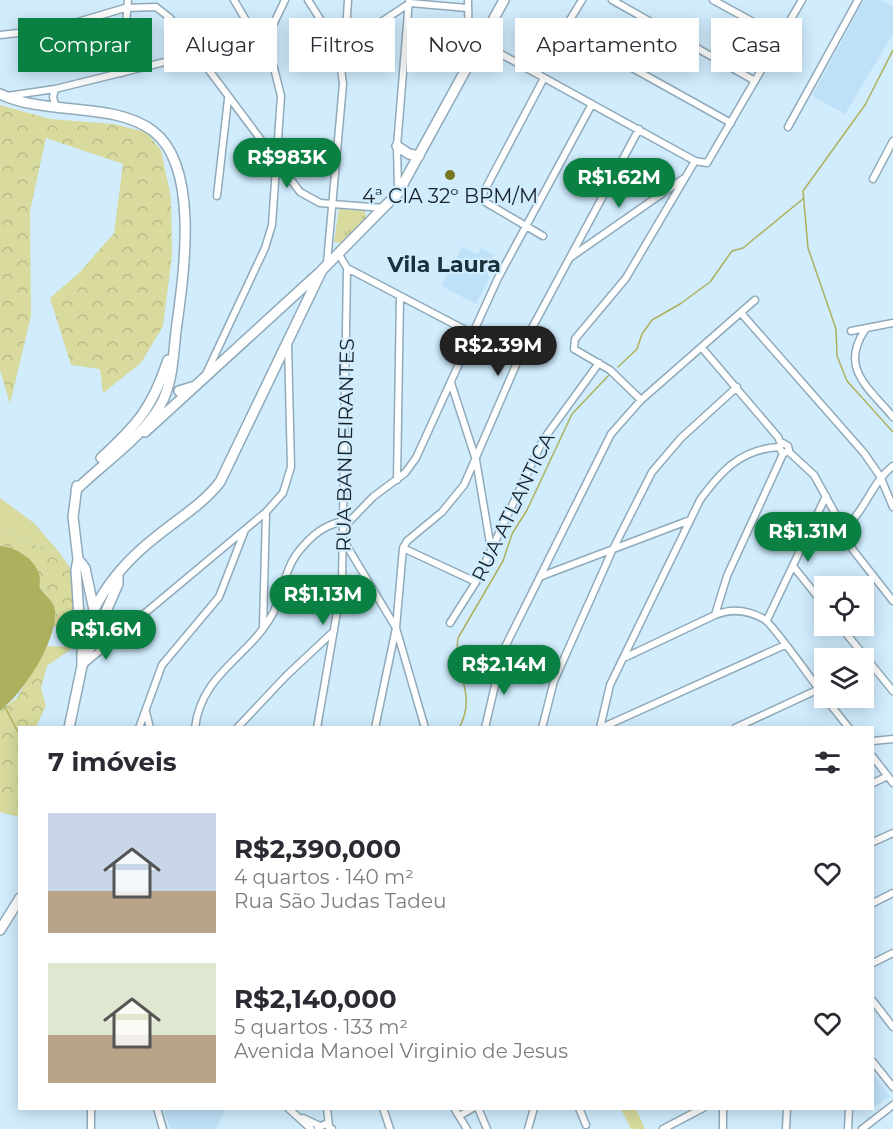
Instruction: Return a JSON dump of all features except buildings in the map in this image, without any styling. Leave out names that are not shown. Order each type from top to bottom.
[{"type":"main road","points":[[495,18],[504,0]]},
{"type":"main road","points":[[76,490],[128,443],[171,409],[385,208],[398,193],[466,72]]},
{"type":"main road","points":[[2,95],[56,108],[130,119],[154,132],[166,144],[174,158],[183,202],[184,247],[175,338],[164,388],[153,416],[128,443]]},
{"type":"main road","points":[[397,146],[409,154],[419,156]]},
{"type":"main road","points":[[81,645],[86,625],[111,581],[118,577],[155,537],[200,503],[220,482],[324,266]]},
{"type":"main road","points":[[164,388],[179,391],[202,380]]},
{"type":"main road","points":[[82,666],[76,570],[78,559],[73,517],[76,490],[82,477],[145,414],[164,388]]},
{"type":"main road","points":[[171,409],[179,399],[179,391]]},
{"type":"main road","points":[[78,559],[85,568],[94,610],[90,649]]},
{"type":"main road","points":[[69,726],[82,666],[118,584],[118,577]]},
{"type":"main road","points":[[90,592],[102,596]]},
{"type":"main road","points":[[102,621],[104,629],[114,638]]},
{"type":"main road","points":[[0,930],[18,901]]},
{"type":"street","points":[[122,73],[125,8],[128,0]]},
{"type":"street","points":[[234,0],[245,18]]},
{"type":"street","points":[[276,18],[285,0]]},
{"type":"street","points":[[308,0],[319,18]]},
{"type":"street","points":[[347,18],[348,0]]},
{"type":"street","points":[[571,18],[582,0]]},
{"type":"street","points":[[612,0],[755,81]]},
{"type":"street","points":[[713,0],[746,18]]},
{"type":"street","points":[[792,18],[802,0]]},
{"type":"street","points":[[788,127],[858,0]]},
{"type":"street","points":[[398,193],[397,146],[410,1]]},
{"type":"street","points":[[383,18],[410,1],[468,4]]},
{"type":"street","points":[[0,35],[54,29],[125,8],[151,6],[164,12],[169,18]]},
{"type":"street","points":[[503,55],[703,164],[710,161],[760,72]]},
{"type":"street","points":[[2,95],[55,89],[164,63]]},
{"type":"street","points":[[210,72],[300,192],[320,203],[385,208]]},
{"type":"street","points":[[202,380],[269,238],[281,96],[275,72]]},
{"type":"street","points":[[324,266],[333,204],[343,84],[342,72]]},
{"type":"street","points":[[543,72],[480,199],[483,203],[543,236]]},
{"type":"street","points":[[640,72],[732,123]]},
{"type":"street","points":[[55,89],[53,97],[56,108]]},
{"type":"street","points":[[217,196],[228,98]]},
{"type":"street","points":[[196,726],[198,707],[207,688],[263,628],[276,607],[294,557],[322,528],[344,524],[373,497],[397,480],[416,458],[471,333],[592,104]]},
{"type":"street","points":[[375,726],[396,628],[403,548],[407,541],[456,497],[476,460],[532,328],[639,129]]},
{"type":"street","points":[[873,179],[893,141]]},
{"type":"street","points":[[641,400],[599,363],[574,349],[576,335],[612,298],[626,278],[696,161]]},
{"type":"street","points":[[567,260],[686,177]]},
{"type":"street","points":[[338,253],[347,268],[471,333]]},
{"type":"street","name":"RUA BANDEIRANTES","points":[[317,726],[342,583],[347,268]]},
{"type":"street","points":[[397,480],[400,296]]},
{"type":"street","points":[[485,726],[500,660],[605,445],[618,424],[641,400],[755,300]]},
{"type":"street","points":[[741,313],[864,453],[880,476],[893,507]]},
{"type":"street","points":[[851,331],[893,323]]},
{"type":"street","points":[[865,330],[857,342],[854,363],[867,387],[893,417]]},
{"type":"street","points":[[82,666],[266,512],[283,492],[291,467],[288,344]]},
{"type":"street","points":[[702,348],[778,437],[783,449],[806,466],[844,524]]},
{"type":"street","name":"RUA ATLANTICA","points":[[450,623],[476,582],[543,440],[599,363]]},
{"type":"street","points":[[450,383],[476,460],[492,549]]},
{"type":"street","points":[[543,726],[554,681],[612,551],[662,458],[737,387]]},
{"type":"street","points":[[600,726],[606,694],[690,520],[708,490],[747,453],[759,448],[783,449]]},
{"type":"street","points":[[714,615],[727,576],[783,449]]},
{"type":"street","points":[[893,466],[880,476],[858,514],[838,529],[844,533],[853,550],[893,601]]},
{"type":"street","points":[[767,620],[826,496]]},
{"type":"street","points":[[263,628],[266,512]]},
{"type":"street","points":[[541,577],[690,520]]},
{"type":"street","points":[[140,726],[162,665],[222,591],[245,530]]},
{"type":"street","points":[[344,540],[396,628],[424,726]]},
{"type":"street","points":[[403,548],[476,582]]},
{"type":"street","points":[[793,566],[814,592]]},
{"type":"street","points":[[625,657],[714,615],[732,610],[767,620],[814,683]]},
{"type":"street","points":[[239,726],[334,630]]},
{"type":"street","points":[[848,636],[893,691]]},
{"type":"street","points":[[604,726],[785,645]]},
{"type":"street","points":[[739,726],[814,691]]},
{"type":"street","points":[[834,708],[847,726]]},
{"type":"street","points":[[146,712],[150,726]]},
{"type":"street","points":[[874,741],[893,739]]},
{"type":"street","points":[[874,758],[893,783]]},
{"type":"street","points":[[874,783],[888,776]]},
{"type":"street","points":[[874,842],[893,832]]},
{"type":"street","points":[[874,902],[893,893]]},
{"type":"street","points":[[874,962],[893,953]]},
{"type":"street","points":[[874,1002],[893,1027]]},
{"type":"street","points":[[874,1063],[893,1087]]},
{"type":"street","points":[[862,1129],[893,1105]]},
{"type":"street","points":[[91,1129],[92,1110]]},
{"type":"street","points":[[158,1110],[163,1129]]},
{"type":"street","points":[[290,1110],[311,1129]]},
{"type":"street","points":[[297,1116],[319,1127],[331,1128],[327,1110]]},
{"type":"street","points":[[384,1110],[390,1129]]},
{"type":"street","points":[[455,1110],[467,1129]]},
{"type":"street","points":[[459,1116],[470,1110]]},
{"type":"street","points":[[479,1110],[487,1129]]},
{"type":"street","points":[[528,1129],[533,1110]]},
{"type":"street","points":[[580,1110],[586,1125]]},
{"type":"street","points":[[663,1129],[699,1110]]},
{"type":"street","points":[[723,1110],[723,1129]]},
{"type":"street","points":[[786,1129],[787,1110]]},
{"type":"street","points":[[848,1129],[849,1110]]},
{"type":"shaded area","points":[[864,0],[882,0],[893,7],[893,34],[845,114],[812,96]]},
{"type":"shaded area","points":[[462,247],[478,255],[481,248],[493,255],[487,274],[490,277],[476,304],[441,286]]},
{"type":"shaded area","points":[[0,546],[18,551],[33,563],[40,576],[40,588],[51,601],[55,611],[54,623],[45,652],[19,692],[0,711]]},
{"type":"shaded area","points":[[874,1075],[890,1096],[874,1106]]},
{"type":"shaded area","points":[[164,1110],[225,1110],[216,1129],[171,1129]]},
{"type":"green space","points":[[0,105],[50,119],[113,124],[146,132],[161,150],[171,198],[172,255],[163,326],[141,363],[103,393],[100,369],[71,365],[50,298],[80,272],[114,233],[123,164],[46,138],[30,211],[31,316],[10,404],[0,370]]},
{"type":"green space","points":[[339,209],[365,211],[366,218],[340,243],[334,242]]},
{"type":"green space","points":[[0,498],[34,523],[59,552],[28,543],[0,527]]},
{"type":"green space","points":[[0,527],[28,543],[59,552],[70,568],[78,632],[52,626],[54,608],[41,589],[37,569],[23,555],[0,546]]},
{"type":"green space","points":[[46,646],[74,647],[47,666],[41,688],[46,706],[36,726],[18,726],[18,817],[0,812],[0,711],[17,698]]},
{"type":"green space","points":[[622,1110],[636,1110],[645,1129],[631,1129]]},
{"type":"waterway","points":[[893,50],[865,105],[803,191],[808,248],[836,329],[837,356],[847,381],[893,432]]},
{"type":"waterway","points":[[618,367],[637,349],[642,334],[652,320],[680,304],[710,282],[732,251],[743,248],[804,198]]},
{"type":"waterway","points":[[460,726],[464,716],[466,694],[457,650],[458,638],[503,561],[512,534],[527,510],[572,414],[609,375]]},
{"type":"waterway","points":[[5,707],[18,732]]},
{"type":"place","name":"4ª CIA 32º BPM/M","points":[[450,175]]},
{"type":"district","name":"Vila Laura","points":[[444,264]]}]
